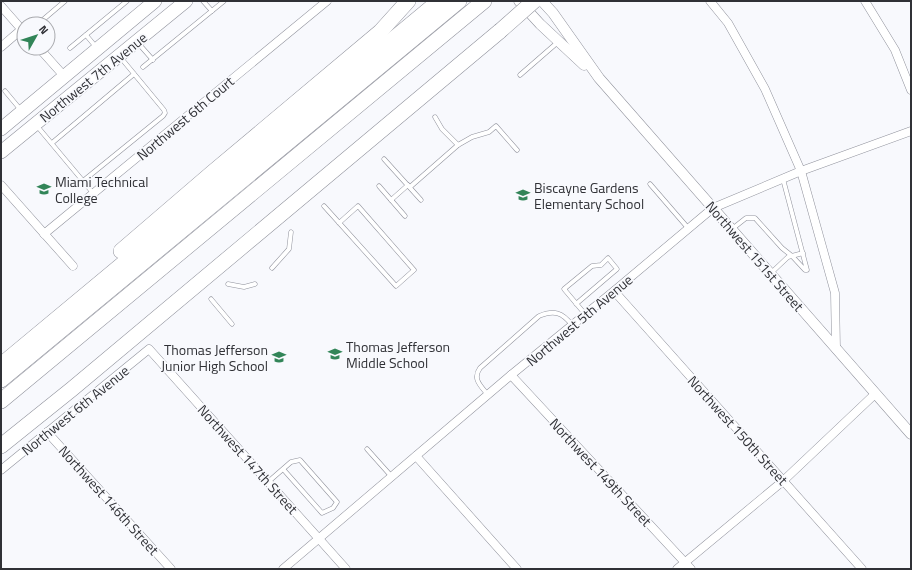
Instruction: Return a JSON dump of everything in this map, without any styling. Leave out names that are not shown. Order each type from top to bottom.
[{"type":"highway","points":[[73,304],[109,262],[213,172],[380,32],[408,1]]},
{"type":"highway","points":[[1,365],[439,1]]},
{"type":"highway","points":[[1,380],[459,1]]},
{"type":"highway","points":[[1,446],[72,389],[534,1]]},
{"type":"highway","points":[[1,401],[486,2]]},
{"type":"main road","name":"Northwest 7th Avenue","points":[[1,152],[186,1]]},
{"type":"main road","name":"Northwest 7th Avenue","points":[[2,125],[22,111],[97,49],[149,3]]},
{"type":"street","name":"Northwest 6th Court","points":[[44,234],[327,1]]},
{"type":"street","name":"Northwest 151st Street","points":[[519,1],[540,24],[599,78]]},
{"type":"street","name":"Northwest 151st Street","points":[[542,1],[553,13],[599,78],[911,434]]},
{"type":"street","points":[[710,1],[728,23],[765,89],[801,171],[835,293],[836,349]]},
{"type":"street","points":[[865,1],[895,50],[911,90]]},
{"type":"street","points":[[1,6],[16,23]]},
{"type":"street","points":[[540,24],[553,13]]},
{"type":"street","points":[[1,47],[16,36]]},
{"type":"street","points":[[46,56],[64,76]]},
{"type":"street","name":"Northwest 5th Avenue","points":[[283,569],[511,375],[713,208],[801,171],[911,131]]},
{"type":"street","points":[[1,185],[73,266]]},
{"type":"street","name":"Northwest 150th Street","points":[[614,291],[862,569]]},
{"type":"street","name":"Northwest 6th Avenue","points":[[1,470],[149,349]]},
{"type":"street","name":"Northwest 147th Street","points":[[149,349],[346,569]]},
{"type":"street","name":"Northwest 149th Street","points":[[511,375],[691,569]]},
{"type":"street","points":[[677,569],[783,482],[875,394]]},
{"type":"street","name":"Northwest 146th Street","points":[[47,432],[171,569]]},
{"type":"street","points":[[416,456],[517,569]]},
{"type":"lane","points":[[47,16],[65,1]]},
{"type":"lane","points":[[70,48],[127,1]]},
{"type":"lane","points":[[203,1],[212,11]]},
{"type":"lane","points":[[143,67],[224,1]]},
{"type":"lane","points":[[86,35],[97,49]]},
{"type":"lane","points":[[136,41],[153,60]]},
{"type":"lane","points":[[520,75],[559,41]]},
{"type":"lane","points":[[83,181],[165,113],[119,56]]},
{"type":"lane","points":[[52,143],[134,74]]},
{"type":"lane","points":[[5,91],[22,111]]},
{"type":"lane","points":[[435,117],[442,128],[458,146]]},
{"type":"lane","points":[[36,124],[94,194]]},
{"type":"lane","points":[[391,200],[458,146],[472,137],[489,132],[496,126],[517,150]]},
{"type":"lane","points":[[384,159],[421,200]]},
{"type":"lane","points":[[732,229],[746,218],[755,218],[782,248],[807,270],[804,253],[783,179]]},
{"type":"lane","points":[[650,184],[688,228]]},
{"type":"lane","points":[[379,186],[405,216]]},
{"type":"lane","points":[[324,206],[339,223],[396,286],[414,270],[358,206],[339,223]]},
{"type":"lane","points":[[272,268],[289,249],[291,232]]},
{"type":"lane","points":[[770,274],[788,257],[804,253]]},
{"type":"lane","points":[[576,304],[617,269],[608,258],[601,265],[592,266],[564,289],[576,304],[585,315]]},
{"type":"lane","points":[[228,284],[244,287],[255,284]]},
{"type":"lane","points":[[211,299],[232,324]]},
{"type":"lane","points":[[488,395],[478,382],[476,377],[477,372],[539,316],[548,312],[558,313],[567,318],[572,325]]},
{"type":"lane","points":[[367,449],[392,477]]},
{"type":"lane","points":[[268,482],[291,462],[300,460],[337,502],[333,508],[322,513],[283,469]]},
{"type":"place","name":"Miami Technical College","points":[[44,189]]},
{"type":"place","name":"Biscayne Gardens Elementary School","points":[[523,195]]},
{"type":"place","name":"Thomas Jefferson Middle School","points":[[335,354]]},
{"type":"place","name":"Thomas Jefferson Junior High School","points":[[279,357]]}]
